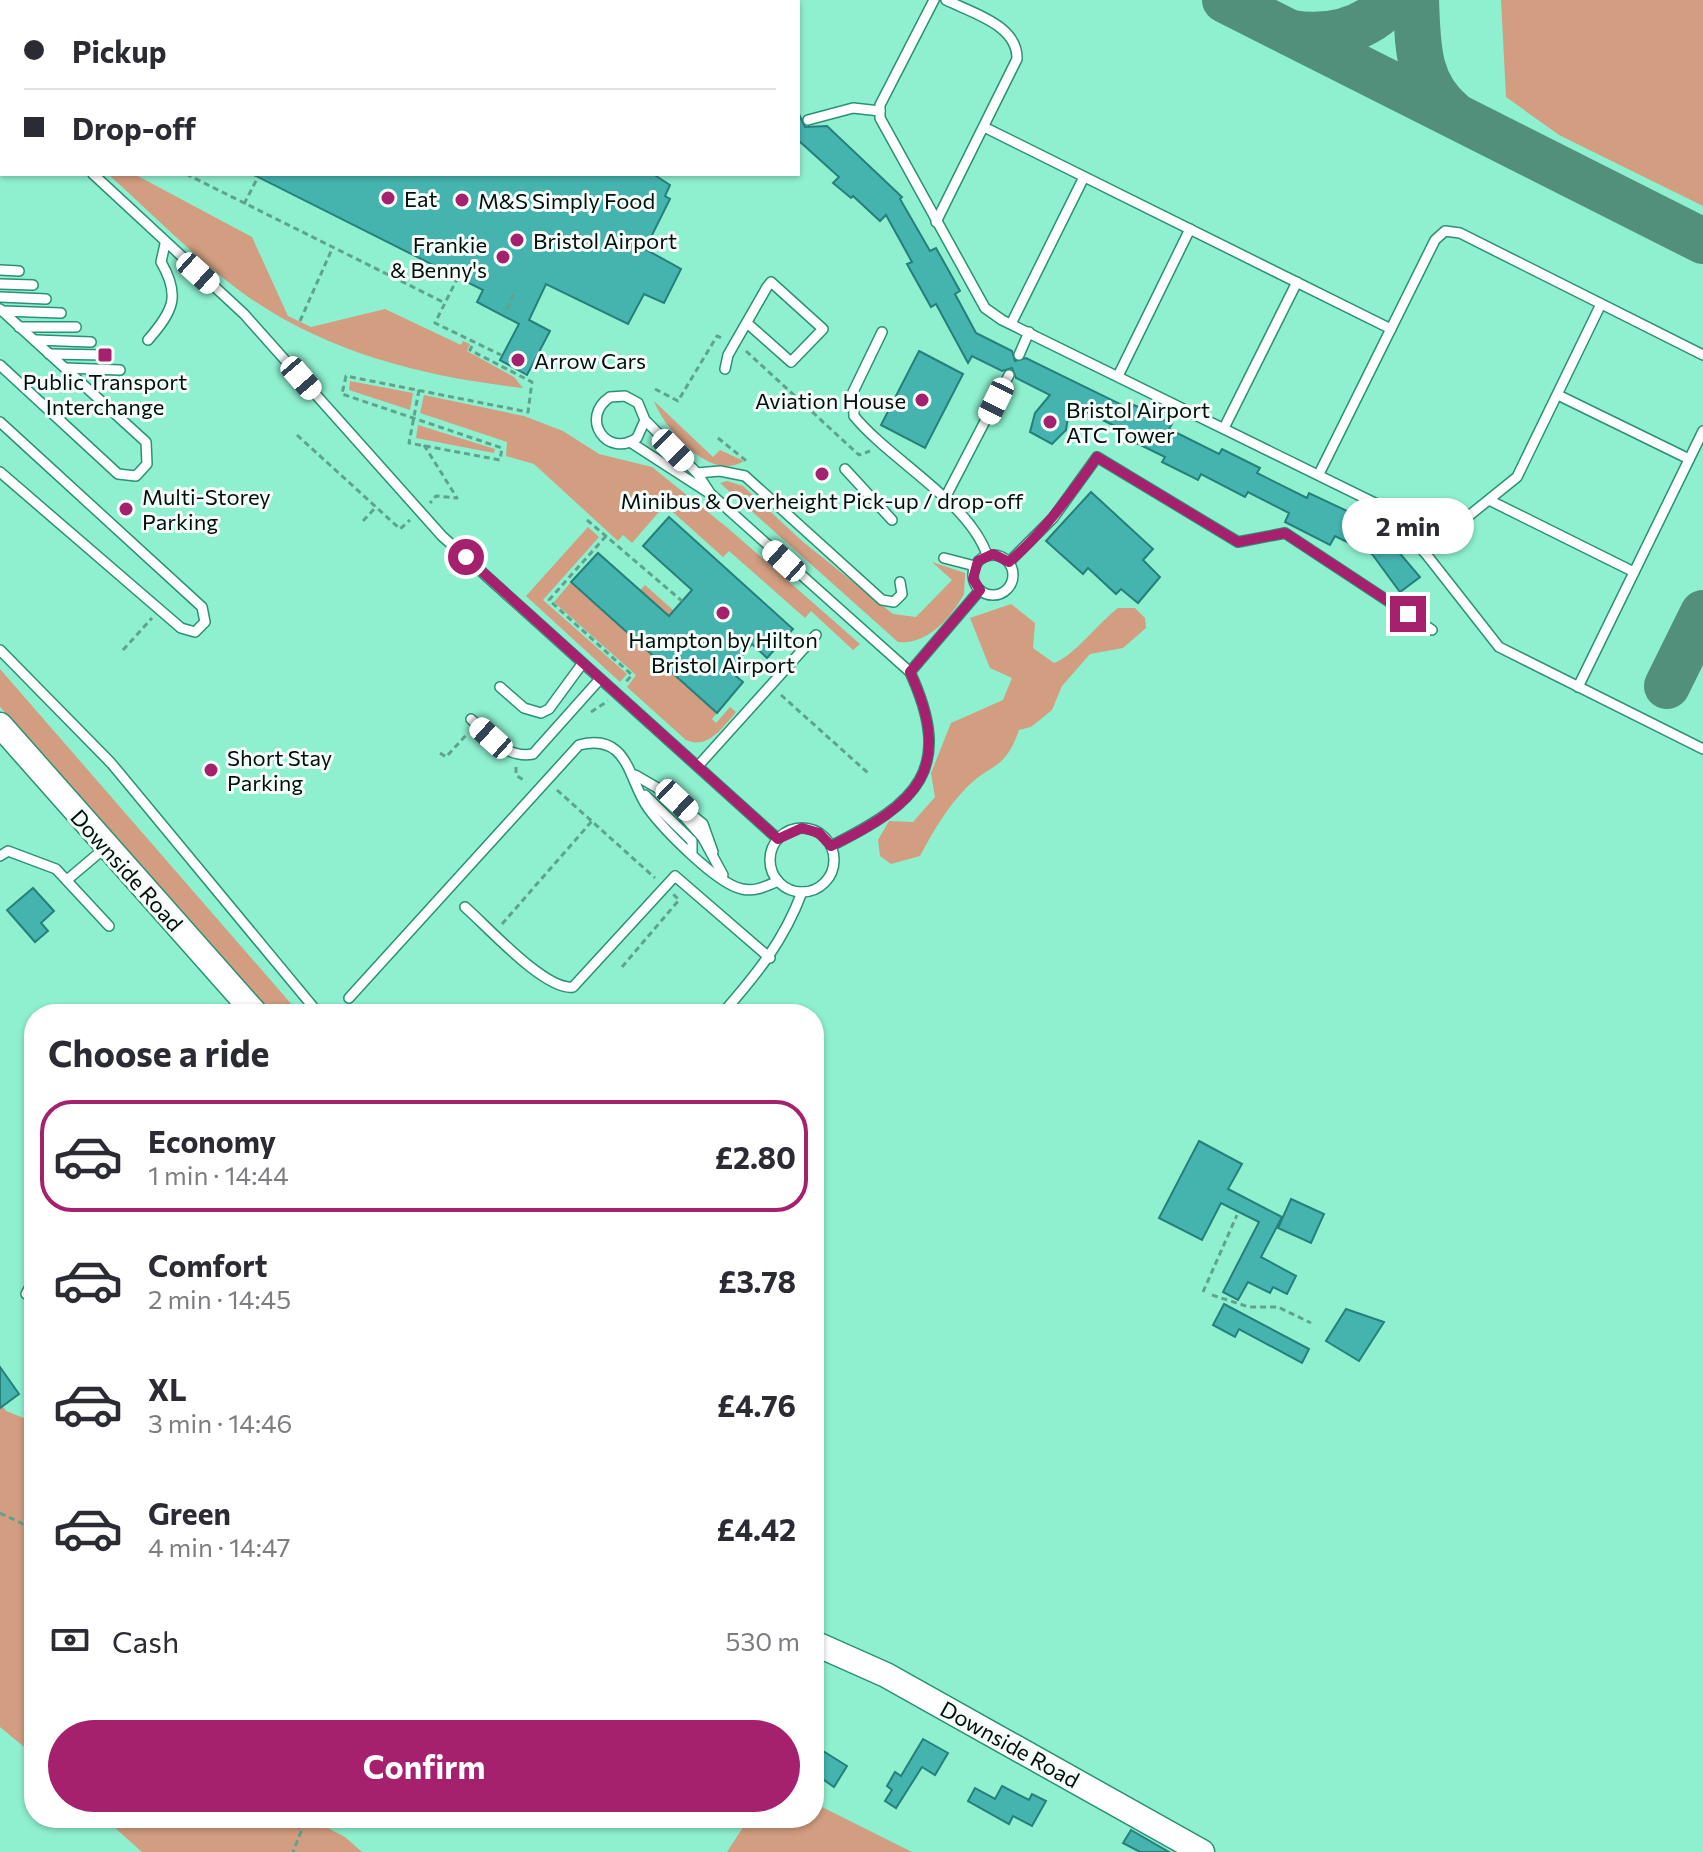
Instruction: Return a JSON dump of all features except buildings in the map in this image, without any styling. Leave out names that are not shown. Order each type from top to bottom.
[{"type":"street","name":"Downside Road","points":[[0,725],[247,1004]]},
{"type":"street","name":"Downside Road","points":[[824,1648],[899,1682],[1202,1852]]},
{"type":"lane","points":[[934,0],[880,111],[881,121],[985,308],[1011,324],[1387,509],[1499,647],[1703,749]]},
{"type":"lane","points":[[936,222],[1016,65],[1017,45],[1004,30],[946,0]]},
{"type":"lane","points":[[808,120],[853,108],[880,111]]},
{"type":"lane","points":[[984,127],[1391,329]]},
{"type":"lane","points":[[95,176],[244,314],[442,536],[778,839]]},
{"type":"lane","points":[[1011,324],[1084,177]]},
{"type":"lane","points":[[1118,376],[1190,229]]},
{"type":"lane","points":[[1319,474],[1435,240],[1445,231],[1460,233],[1703,355]]},
{"type":"lane","points":[[148,340],[173,305],[172,281],[161,262],[165,244]]},
{"type":"lane","points":[[0,270],[19,271]]},
{"type":"lane","points":[[725,369],[734,344],[771,282],[823,329],[791,362],[747,323]]},
{"type":"lane","points":[[1224,428],[1297,282]]},
{"type":"lane","points":[[0,284],[33,285]]},
{"type":"lane","points":[[0,297],[46,299]]},
{"type":"lane","points":[[1424,552],[1517,477],[1601,304]]},
{"type":"lane","points":[[1,310],[61,313]]},
{"type":"lane","points":[[0,365],[118,474],[136,476],[147,464],[146,442],[1,310]]},
{"type":"lane","points":[[19,327],[76,327]]},
{"type":"lane","points":[[882,332],[853,392],[854,416],[944,500],[982,542],[987,555]]},
{"type":"lane","points":[[1019,355],[1029,332]]},
{"type":"lane","points":[[33,340],[91,342]]},
{"type":"lane","points":[[49,354],[105,355]]},
{"type":"lane","points":[[65,368],[120,370]]},
{"type":"lane","points":[[944,500],[1009,375]]},
{"type":"lane","points":[[1558,395],[1689,459]]},
{"type":"lane","points":[[645,420],[642,431],[630,442],[613,444],[605,440],[596,424],[597,409],[610,397],[625,396],[638,403],[645,420],[697,473],[712,495]]},
{"type":"lane","points":[[0,422],[202,607],[205,622],[195,632],[181,628],[0,472]]},
{"type":"lane","points":[[1578,687],[1703,431]]},
{"type":"lane","points":[[630,442],[712,495],[910,672],[925,705],[930,744],[922,776],[908,799],[888,817],[831,846]]},
{"type":"lane","points":[[1009,562],[1053,518],[1097,457],[1238,542],[1285,533],[1432,630]]},
{"type":"lane","points":[[845,469],[892,520]]},
{"type":"lane","points":[[697,473],[720,471],[745,476],[882,600],[894,602],[902,594],[900,582]]},
{"type":"lane","points":[[1491,501],[1634,572]]},
{"type":"lane","points":[[987,555],[999,555],[1009,562],[1013,574],[1009,586],[999,594],[980,590],[973,579],[975,566],[987,555]]},
{"type":"lane","points":[[944,558],[975,566]]},
{"type":"lane","points":[[910,672],[980,590]]},
{"type":"lane","points":[[698,766],[816,635]]},
{"type":"lane","points":[[0,650],[111,763],[311,1004]]},
{"type":"lane","points":[[500,687],[524,708],[541,713],[549,709],[582,664]]},
{"type":"lane","points":[[471,719],[504,750],[515,755],[533,754],[600,679]]},
{"type":"lane","points":[[349,998],[545,779],[579,745],[593,741],[609,745],[625,759],[635,775],[646,806],[727,883],[755,890],[778,881]]},
{"type":"lane","points":[[635,775],[661,790],[703,838],[727,883]]},
{"type":"lane","points":[[802,828],[819,833],[831,846],[832,873],[819,887],[802,892],[778,881],[771,865],[778,839],[802,828]]},
{"type":"lane","points":[[67,880],[106,847]]},
{"type":"lane","points":[[0,856],[8,851],[56,869],[109,926]]},
{"type":"lane","points":[[465,907],[553,983],[573,987],[675,876],[770,958]]},
{"type":"lane","points":[[731,1004],[770,958],[790,924],[802,892]]},
{"type":"path","points":[[190,176],[445,303]]},
{"type":"path","points":[[244,204],[258,177]]},
{"type":"path","points":[[300,321],[332,249]]},
{"type":"path","points":[[458,277],[435,323],[501,355]]},
{"type":"path","points":[[507,309],[516,290]]},
{"type":"path","points":[[655,389],[678,401],[717,336],[734,344],[859,455],[870,451]]},
{"type":"path","points":[[419,390],[414,418],[409,443],[500,460],[502,448],[414,418],[342,394],[346,376],[419,390],[528,412],[532,382],[470,350],[474,342]]},
{"type":"path","points":[[297,435],[400,529],[410,520]]},
{"type":"path","points":[[424,445],[457,498],[436,496],[430,503]]},
{"type":"path","points":[[363,521],[376,507]]},
{"type":"path","points":[[587,520],[682,601]]},
{"type":"path","points":[[606,536],[549,600],[632,675],[624,684]]},
{"type":"path","points":[[123,650],[153,616]]},
{"type":"path","points":[[740,658],[868,773]]},
{"type":"path","points":[[515,766],[516,775],[525,783],[539,774],[679,900],[622,967]]},
{"type":"path","points":[[494,932],[592,821]]},
{"type":"path","points":[[1203,1292],[1237,1215]]},
{"type":"path","points":[[1212,1295],[1249,1307],[1278,1307],[1311,1323]]},
{"type":"path","points":[[0,1513],[24,1526]]},
{"type":"path","points":[[293,1852],[301,1828]]},
{"type":"shaded area","points":[[1501,0],[1703,0],[1703,206],[1559,135],[1506,97]]},
{"type":"shaded area","points":[[110,176],[138,176],[252,237],[288,316],[311,327],[385,309],[461,345],[463,341],[470,344],[467,351],[514,377],[523,388],[405,367],[330,342],[260,305],[181,242]]},
{"type":"shaded area","points":[[350,381],[413,393],[410,410],[349,390]]},
{"type":"shaded area","points":[[424,395],[524,416],[563,431],[599,454],[652,467],[729,529],[860,644],[853,650],[811,611],[805,618],[729,551],[723,557],[665,505],[632,543],[623,535],[618,541],[534,464],[506,456],[507,442],[420,413]]},
{"type":"shaded area","points":[[654,401],[713,457],[720,450],[744,461],[731,466],[717,465],[703,459],[678,438]]},
{"type":"shaded area","points":[[418,425],[495,449],[494,453],[416,438]]},
{"type":"shaded area","points":[[727,481],[743,486],[802,541],[893,614],[916,617],[952,580],[932,562],[965,573],[964,594],[952,612],[928,635],[909,642],[898,642],[720,483]]},
{"type":"shaded area","points":[[588,527],[599,537],[543,600],[627,674],[620,682],[526,596]]},
{"type":"shaded area","points":[[571,582],[717,713],[712,719],[716,723],[730,707],[736,712],[708,739],[701,742],[686,740],[627,687],[636,675],[554,602]]},
{"type":"shaded area","points":[[645,585],[674,611],[669,616],[640,590]]},
{"type":"shaded area","points":[[1011,604],[1035,623],[1033,648],[1054,663],[1069,654],[1118,608],[1135,608],[1145,618],[1146,628],[1123,648],[1090,654],[1062,686],[1052,710],[1031,727],[1019,730],[1003,760],[959,796],[920,856],[891,864],[880,856],[878,840],[889,821],[913,822],[935,797],[931,773],[951,723],[1003,700],[1012,678],[990,668],[970,618]]},
{"type":"shaded area","points":[[0,669],[291,1004],[260,1004],[0,707]]},
{"type":"shaded area","points":[[0,1402],[6,1411],[24,1418],[24,1747],[0,1727]]},
{"type":"shaded area","points":[[824,1808],[912,1852],[727,1852],[743,1828],[824,1828]]},
{"type":"shaded area","points":[[115,1828],[328,1828],[345,1837],[362,1852],[142,1852]]},
{"type":"taxiway","points":[[1225,0],[1703,241]]},
{"type":"taxiway","points":[[1291,33],[1320,35],[1359,26],[1393,0]]},
{"type":"taxiway","points":[[1416,0],[1419,47],[1425,75],[1440,101],[1452,113]]},
{"type":"taxiway","points":[[1667,686],[1703,613]]},
{"type":"place","name":"Eat","points":[[388,198]]},
{"type":"place","name":"M&S Simply Food","points":[[462,200]]},
{"type":"place","name":"Bristol Airport","points":[[517,240]]},
{"type":"place","name":"Frankie & Benny's","points":[[503,257]]},
{"type":"place","name":"Public Transport Interchange","points":[[105,355]]},
{"type":"place","name":"Arrow Cars","points":[[518,360]]},
{"type":"place","name":"Aviation House","points":[[922,400]]},
{"type":"place","name":"Bristol Airport ATC Tower","points":[[1050,422]]},
{"type":"place","name":"Minibus & Overheight Pick-up / drop-off","points":[[822,474]]},
{"type":"place","name":"Multi-Storey Parking","points":[[126,509]]},
{"type":"place","name":"Hampton by Hilton Bristol Airport","points":[[723,613]]},
{"type":"place","name":"Short Stay Parking","points":[[211,770]]},
{"type":"route","points":[[466,557],[778,839],[793,829],[811,829],[826,838],[831,846],[888,817],[908,799],[922,776],[930,744],[925,705],[910,672],[980,590],[973,579],[978,561],[993,554],[1009,562],[1019,554],[1053,518],[1097,457],[1238,542],[1285,533],[1408,614]]}]
